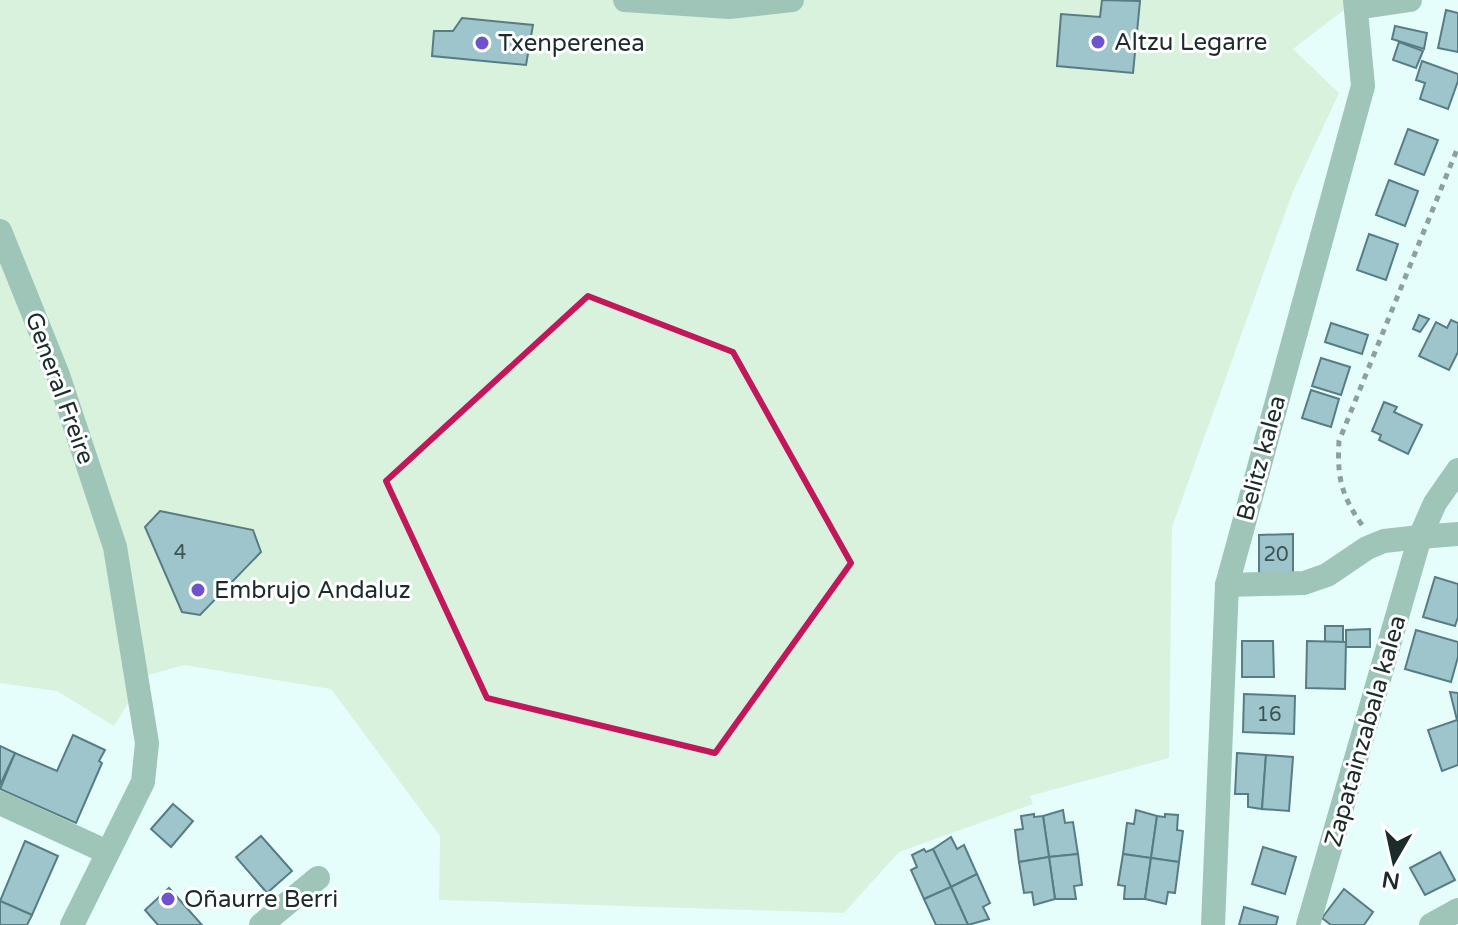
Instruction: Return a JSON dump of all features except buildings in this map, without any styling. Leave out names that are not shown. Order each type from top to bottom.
[{"type":"street","points":[[625,0],[729,7],[792,0]]},
{"type":"street","points":[[1356,4],[1410,0]]},
{"type":"street","name":"Belitz kalea","points":[[1213,925],[1227,585],[1363,86],[1356,4]]},
{"type":"street","name":"General Freire","points":[[0,231],[58,375],[115,547],[147,743],[143,782],[72,925]]},
{"type":"street","name":"Zapatainzabala kalea","points":[[1308,925],[1420,537],[1435,503],[1458,470]]},
{"type":"street","points":[[1227,585],[1304,583],[1327,575],[1367,548],[1384,541],[1458,534]]},
{"type":"street","points":[[0,803],[107,852]]},
{"type":"street","points":[[261,925],[318,878]]},
{"type":"street","points":[[1431,925],[1458,910]]},
{"type":"path","points":[[1367,548],[1367,532],[1351,509],[1339,479],[1339,441],[1458,147]]},
{"type":"highlighted area","points":[[588,296],[733,352],[851,563],[715,753],[487,698],[386,481]]},
{"type":"green space","points":[[0,0],[1357,0],[1293,49],[1339,93],[1292,194],[1172,527],[1169,758],[1030,796],[1033,804],[899,852],[844,913],[439,900],[440,836],[331,689],[184,665],[145,676],[114,726],[57,691],[0,683]]},
{"type":"place","name":"Altzu Legarre","points":[[1098,42]]},
{"type":"place","name":"Txenperenea","points":[[482,43]]},
{"type":"place","name":"Embrujo Andaluz","points":[[198,590]]},
{"type":"place","name":"Oñaurre Berri","points":[[168,899]]}]
